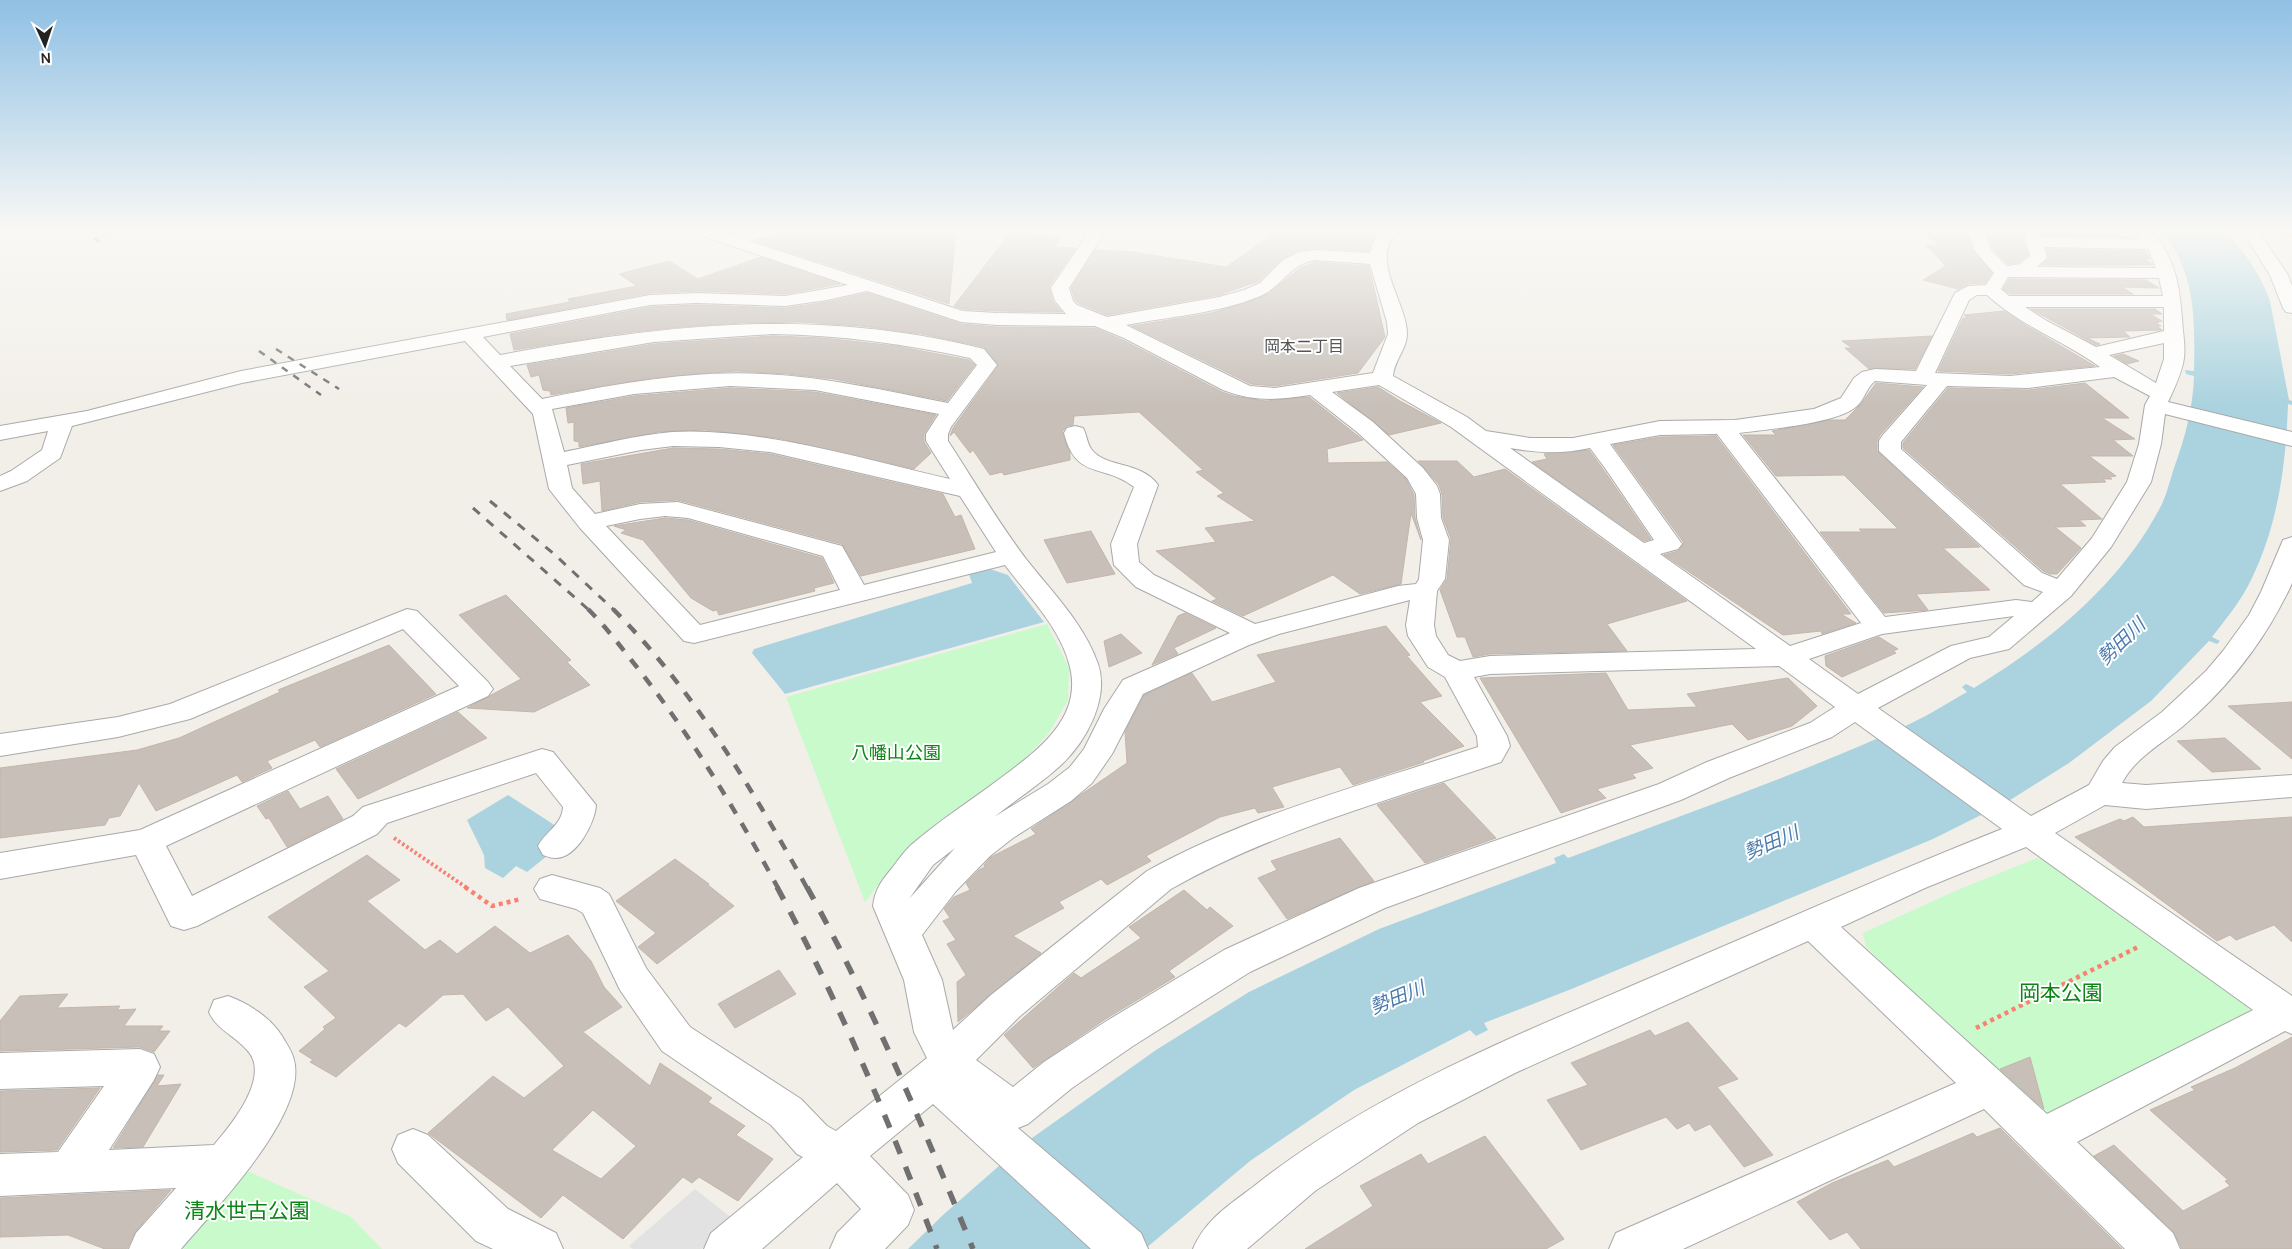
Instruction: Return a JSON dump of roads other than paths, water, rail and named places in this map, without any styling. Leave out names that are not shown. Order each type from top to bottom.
[{"type":"street","points":[[0,434],[88,418],[241,377],[650,300],[697,298],[785,302],[855,288]]},
{"type":"street","points":[[872,288],[961,316],[1102,322],[1220,302],[1263,288]]},
{"type":"street","points":[[1060,288],[1062,300],[1068,309],[1146,341],[1230,386],[1247,392],[1275,394],[1383,378],[1426,406],[1459,422],[2021,826],[2289,1014],[2043,1138]]},
{"type":"street","points":[[1383,378],[1382,371],[1398,334],[1385,288]]},
{"type":"street","points":[[1998,295],[1999,288]]},
{"type":"street","points":[[949,1078],[1013,1111],[1058,1075],[1119,1034],[1237,961],[1372,898],[1670,792],[1718,770],[1865,714],[1961,652],[1999,643],[2035,610],[2062,590],[2102,542],[2139,482],[2174,359],[2173,302],[2170,288]]},
{"type":"street","points":[[2284,288],[2292,308]]},
{"type":"street","points":[[2062,590],[2033,579],[1890,451],[1890,442],[1934,391],[1931,379],[1961,297],[1974,290],[1998,295],[2173,302]]},
{"type":"street","points":[[1998,295],[2040,325],[2093,352],[2162,403],[2292,440]]},
{"type":"street","points":[[497,362],[602,342],[697,331],[788,329],[872,334],[977,353],[987,365],[937,434],[937,441],[1011,556],[1065,628],[1084,666],[1086,686],[1084,700],[1074,726],[1064,744],[1049,758],[921,856],[892,893],[891,906],[923,980],[934,1032],[949,1078],[1125,1249]]},
{"type":"street","points":[[468,333],[543,412],[561,489],[589,523],[694,635],[1011,556]]},
{"type":"street","points":[[2093,352],[2174,335]]},
{"type":"street","points":[[1477,436],[1530,445],[1573,445],[1660,428],[1764,424],[1832,411],[1850,402],[1861,382],[1869,376],[1887,375],[2012,383],[2076,378],[2117,370]]},
{"type":"street","points":[[538,406],[614,390],[657,384],[699,380],[745,380],[794,382],[841,388],[953,410]]},
{"type":"street","points":[[727,1249],[839,1154],[923,1087],[949,1078],[973,1035],[1005,1006],[1131,902],[1179,868],[1246,837],[1389,786],[1490,754],[1494,746],[1492,736],[1456,671],[1438,661],[1422,636],[1420,625],[1424,591],[1432,579],[1436,540],[1429,518],[1428,494],[1425,486],[1415,473],[1365,427],[1314,388]]},
{"type":"street","points":[[0,484],[19,476],[52,453],[62,422]]},
{"type":"street","points":[[1723,427],[1878,626]]},
{"type":"street","points":[[1075,433],[1077,442],[1086,457],[1135,476],[1146,485],[1124,544],[1124,557],[1130,569],[1159,588],[1254,634]]},
{"type":"street","points":[[554,461],[641,443],[673,440],[719,440],[770,445],[967,490]]},
{"type":"street","points":[[1596,442],[1614,464],[1669,544],[1640,552]]},
{"type":"street","points":[[589,523],[657,509],[675,508],[690,511],[833,551],[856,595]]},
{"type":"street","points":[[2100,793],[2121,761],[2180,712],[2234,658],[2266,609],[2288,561],[2292,545]]},
{"type":"street","points":[[903,932],[972,852],[990,836],[1065,788],[1080,776],[1095,758],[1125,698],[1133,687],[1254,634],[1407,592],[1424,591]]},
{"type":"street","points":[[1456,671],[1490,665],[1786,657],[1878,626],[2016,608],[2035,610]]},
{"type":"street","points":[[0,745],[118,727],[178,712],[406,617],[478,689],[146,841],[0,866]]},
{"type":"street","points":[[146,841],[184,916],[364,825],[375,815],[542,760],[580,805],[580,816],[574,829],[555,846]]},
{"type":"street","points":[[1216,1249],[1234,1230],[1300,1176],[1403,1110],[1501,1061],[1814,924],[1913,879],[2021,826],[2100,793],[2146,797],[2292,786]]},
{"type":"street","points":[[552,889],[588,898],[596,904],[633,980],[676,1039],[786,1112],[812,1140],[839,1154],[892,1210],[853,1249]]},
{"type":"street","points":[[1814,924],[1944,1044],[2157,1249]]},
{"type":"street","points":[[152,1249],[249,1136],[264,1113],[270,1098],[275,1070],[274,1059],[262,1038],[228,1012]]},
{"type":"street","points":[[0,1071],[140,1067],[70,1171]]},
{"type":"street","points":[[1632,1249],[1990,1088]]},
{"type":"street","points":[[413,1149],[492,1225],[540,1249]]},
{"type":"street","points":[[0,1175],[224,1165]]},
{"type":"water","name":"勢田川","points":[[2189,288],[2264,288],[2270,301],[2289,400],[2292,401],[2292,405],[2288,404],[2283,472],[2274,516],[2268,538],[2247,588],[2212,637],[2220,641],[2217,644],[2209,641],[2151,701],[2069,763],[2007,802],[1933,839],[1569,990],[1484,1023],[1488,1030],[1476,1036],[1470,1030],[1354,1090],[1250,1161],[1145,1249],[908,1249],[943,1215],[1025,1143],[1156,1050],[1249,992],[1379,929],[1556,863],[1554,858],[1564,854],[1568,858],[1777,780],[1901,728],[1967,692],[1962,687],[1966,684],[1974,688],[2056,631],[2081,609],[2126,560],[2145,533],[2164,500],[2185,434],[2190,411],[2194,376],[2186,374],[2185,370],[2194,371],[2194,333]]},
{"type":"water","points":[[990,569],[1008,575],[1044,622],[785,694],[752,653],[754,649],[972,583],[969,574]]},
{"type":"water","points":[[508,795],[556,826],[537,847],[547,856],[527,872],[516,866],[503,878],[485,868],[484,855],[467,820]]},
{"type":"railway","points":[[276,349],[339,389]]},
{"type":"railway","points":[[259,351],[321,395]]},
{"type":"railway","points":[[490,501],[554,554],[613,610]]},
{"type":"railway","points":[[473,508],[589,610]]},
{"type":"railway","points":[[589,610],[611,634],[673,715],[728,800],[778,888]]},
{"type":"railway","points":[[613,610],[669,673],[720,742],[765,814],[807,888]]},
{"type":"railway","points":[[777,887],[822,975],[863,1065],[937,1249]]},
{"type":"railway","points":[[807,887],[853,975],[895,1065],[973,1249]]},
{"type":"district","name":"岡本二丁目","points":[[1304,346]]},
{"type":"park label","name":"八幡山公園","points":[[896,753]]},
{"type":"park label","name":"岡本公園","points":[[2061,993]]},
{"type":"park label","name":"清水世古公園","points":[[247,1211]]}]
